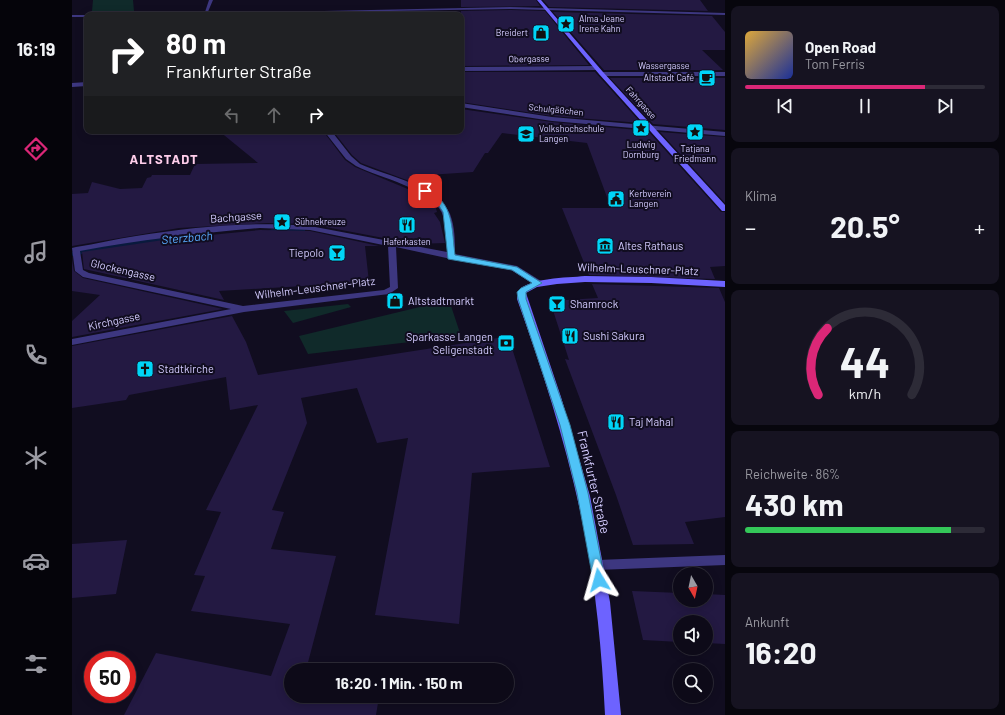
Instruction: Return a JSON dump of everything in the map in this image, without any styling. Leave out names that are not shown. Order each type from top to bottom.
[{"type":"main road","name":"Fahrgasse","points":[[539,0],[596,68],[725,209]]},
{"type":"main road","name":"Wilhelm-Leuschner-Platz","points":[[544,283],[573,279],[611,279],[725,284]]},
{"type":"main road","name":"Frankfurter Straße","points":[[544,283],[523,290],[521,292],[522,299],[565,425],[583,493],[597,564],[610,671],[613,715]]},
{"type":"street","points":[[206,12],[212,0]]},
{"type":"street","points":[[299,12],[486,8],[725,14]]},
{"type":"street","points":[[72,16],[84,16]]},
{"type":"street","name":"Obergasse","points":[[464,69],[596,68]]},
{"type":"street","name":"Wassergasse","points":[[602,74],[725,74]]},
{"type":"street","points":[[72,85],[84,84]]},
{"type":"street","name":"Schulgäßchen","points":[[464,105],[552,119],[725,134]]},
{"type":"street","points":[[330,134],[337,141],[347,156],[357,164],[425,191],[437,199],[446,212],[451,257]]},
{"type":"street","name":"Bachgasse","points":[[75,253],[164,235],[274,226],[310,228],[392,246],[514,268],[544,283]]},
{"type":"street","name":"Wilhelm-Leuschner-Platz","points":[[160,323],[244,309],[386,292],[394,288],[392,246]]},
{"type":"street","name":"Glockengasse","points":[[75,253],[79,271],[86,275],[161,291]]},
{"type":"street","name":"Wilhelm-Leuschner-Platz","points":[[161,291],[244,309]]},
{"type":"street","name":"Kirchgasse","points":[[72,342],[160,323]]},
{"type":"street","points":[[597,564],[725,560]]},
{"type":"green space","points":[[93,0],[133,0],[134,11],[92,11]]},
{"type":"green space","points":[[449,300],[461,336],[308,354],[299,336]]},
{"type":"green space","points":[[348,304],[351,307],[293,323],[284,311]]},
{"type":"building","points":[[461,0],[536,0],[540,6],[461,7]]},
{"type":"building","points":[[543,0],[700,0],[708,11],[549,7]]},
{"type":"building","points":[[461,11],[545,11],[589,65],[464,66],[464,12]]},
{"type":"building","points":[[553,12],[712,16],[725,32],[725,50],[702,50],[723,70],[604,70]]},
{"type":"building","points":[[464,72],[595,72],[641,123],[552,116],[464,102]]},
{"type":"building","points":[[610,78],[725,78],[725,130],[653,124]]},
{"type":"building","points":[[464,109],[552,122],[648,131],[721,212],[725,212],[725,266],[710,267],[715,279],[589,275],[562,208],[611,208],[587,143],[502,133],[488,153],[485,153],[473,172],[428,175],[433,193],[412,182],[361,163],[352,155],[335,134],[464,134]]},
{"type":"building","points":[[660,132],[725,137],[725,203]]},
{"type":"building","points":[[223,134],[325,134],[345,160],[355,167],[415,192],[435,205],[437,212],[434,213],[440,222],[445,243],[415,244],[310,224],[267,223],[179,228],[72,246],[72,194],[88,193],[92,182],[120,189],[142,188],[147,178],[151,177],[152,175],[190,175],[195,164],[258,163]]},
{"type":"building","points":[[260,230],[310,231],[379,246],[365,246],[369,282],[219,291],[224,300],[84,269],[82,252],[170,239]]},
{"type":"building","points":[[72,260],[74,271],[83,278],[223,309],[72,337],[72,321],[100,295],[72,291]]},
{"type":"building","points":[[592,284],[719,288],[725,302],[725,517],[685,522],[694,544],[633,545],[616,495],[565,359],[569,360],[550,301],[598,298]]},
{"type":"building","points":[[232,316],[246,342],[258,375],[498,338],[510,342],[550,467],[472,473],[459,624],[375,615],[408,438],[377,443],[357,388],[301,398],[307,423],[272,510],[284,512],[271,549],[336,556],[308,663],[284,663],[284,703],[378,703],[376,715],[124,715],[130,703],[136,703],[136,692],[156,653],[271,676],[290,624],[191,611],[205,576],[194,575],[221,512],[206,510],[258,405],[230,410],[226,377],[129,395],[126,400],[72,408],[72,346]]},
{"type":"building","points":[[127,540],[116,594],[72,598],[72,544]]},
{"type":"building","points":[[632,591],[673,593],[673,607],[713,607],[713,594],[725,595],[725,644],[713,643],[713,615],[673,615],[673,642],[643,640]]},
{"type":"waterway","name":"Sterzbach","points":[[272,231],[302,229]]},
{"type":"waterway","name":"Sterzbach","points":[[72,254],[132,243],[201,236]]},
{"type":"place","name":"Alma Jeane Irene Kahn","points":[[566,24]]},
{"type":"place","name":"Breidert","points":[[541,33]]},
{"type":"place","name":"Altstadt Café","points":[[707,78]]},
{"type":"place","name":"Ludwig Dornburg","points":[[641,128]]},
{"type":"place","name":"Tatjana Friedmann","points":[[695,132]]},
{"type":"place","name":"Volkshochschule Langen","points":[[526,134]]},
{"type":"place","name":"Kerbverein Langen","points":[[616,199]]},
{"type":"place","name":"Sühnekreuze","points":[[282,222]]},
{"type":"place","name":"Haferkasten","points":[[407,225]]},
{"type":"place","name":"Altes Rathaus","points":[[605,246]]},
{"type":"place","name":"Tiepolo","points":[[337,253]]},
{"type":"place","name":"Altstadtmarkt","points":[[395,301]]},
{"type":"place","name":"Shamrock","points":[[557,304]]},
{"type":"place","name":"Sushi Sakura","points":[[570,336]]},
{"type":"place","name":"Sparkasse Langen Seligenstadt","points":[[506,343]]},
{"type":"place","name":"Stadtkirche","points":[[145,369]]},
{"type":"place","name":"Taj Mahal","points":[[616,422]]},
{"type":"district","name":"ALTSTADT","points":[[164,159]]},
{"type":"route","points":[[425,191],[437,199],[446,212],[452,249],[451,257],[514,268],[538,283],[521,292],[522,299],[565,425],[583,493],[599,580]]}]
